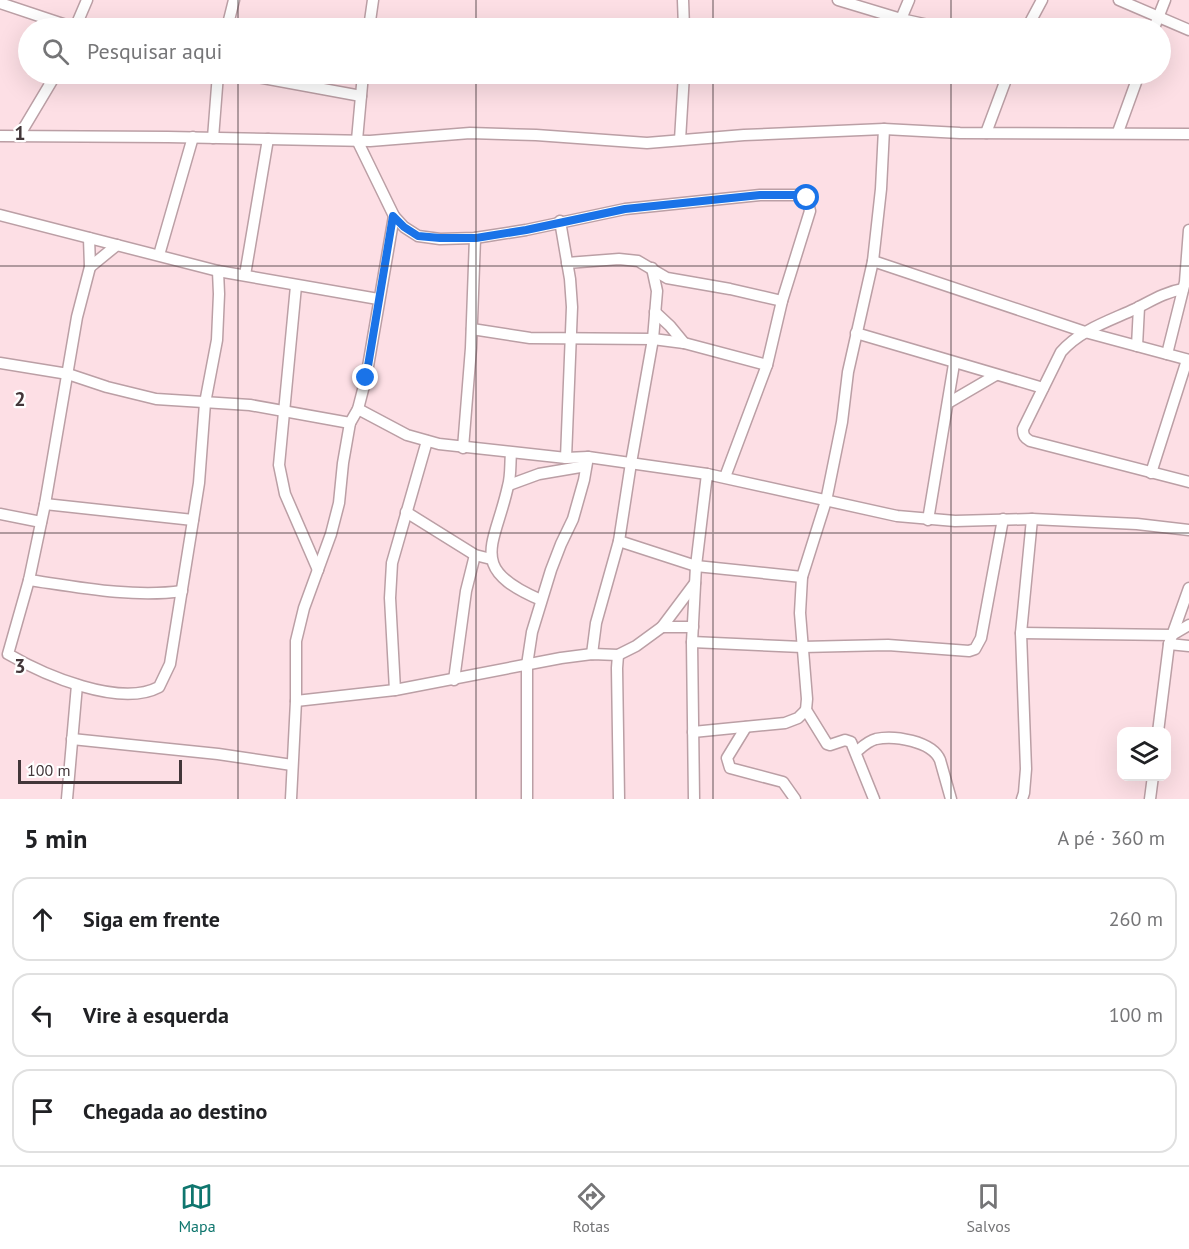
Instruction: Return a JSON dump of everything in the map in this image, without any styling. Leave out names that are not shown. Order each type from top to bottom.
[{"type":"street","points":[[79,18],[87,0]]},
{"type":"street","points":[[230,18],[234,0]]},
{"type":"street","points":[[370,18],[373,0]]},
{"type":"street","points":[[683,0],[684,18]]},
{"type":"street","points":[[838,0],[898,18]]},
{"type":"street","points":[[901,18],[909,0]]},
{"type":"street","points":[[1032,18],[1042,0]]},
{"type":"street","points":[[1119,0],[1165,18]]},
{"type":"street","points":[[1158,18],[1165,0]]},
{"type":"street","points":[[0,3],[45,18]]},
{"type":"street","points":[[1171,21],[1189,30]]},
{"type":"street","points":[[19,136],[50,84]]},
{"type":"street","points":[[213,138],[217,84]]},
{"type":"street","points":[[296,84],[361,96]]},
{"type":"street","points":[[362,84],[357,140],[393,216],[418,236],[476,238],[625,209],[760,195],[800,195],[807,198],[810,211],[783,301],[767,365],[725,477]]},
{"type":"street","points":[[680,140],[683,84]]},
{"type":"street","points":[[986,134],[1004,84]]},
{"type":"street","points":[[1118,132],[1135,84]]},
{"type":"street","points":[[0,136],[357,140],[470,133],[637,142],[884,129],[986,134],[1118,132],[1189,134]]},
{"type":"street","points":[[874,799],[856,752],[848,740],[827,744],[806,710],[800,613],[802,577],[826,501],[842,422],[848,372],[873,261],[881,189],[884,129]]},
{"type":"street","points":[[159,255],[193,137]]},
{"type":"street","points":[[245,275],[268,139]]},
{"type":"street","points":[[0,214],[218,271],[378,299]]},
{"type":"street","points":[[291,799],[296,701],[296,641],[304,608],[331,534],[339,503],[350,423],[358,409],[366,378],[393,216]]},
{"type":"street","points":[[560,221],[572,307],[566,458]]},
{"type":"street","points":[[1167,354],[1186,284],[1189,230]]},
{"type":"street","points":[[89,238],[90,267],[77,317],[45,504],[29,580],[4,652],[25,664],[77,685],[118,693],[148,693],[159,687],[170,664],[199,483],[204,403],[218,332],[218,271]]},
{"type":"street","points":[[462,448],[472,329],[476,238]]},
{"type":"street","points":[[90,267],[117,245]]},
{"type":"street","points":[[567,263],[619,259],[638,261],[667,278],[783,301]]},
{"type":"street","points":[[873,261],[1085,332],[1188,360],[1151,473]]},
{"type":"street","points":[[591,654],[596,623],[619,541],[654,339],[657,291],[652,268]]},
{"type":"street","points":[[657,291],[667,278]]},
{"type":"street","points":[[1186,284],[1085,332],[1069,343],[1061,352],[1023,429],[1025,438],[1030,441],[1189,482]]},
{"type":"street","points":[[296,286],[279,465],[285,494],[318,570]]},
{"type":"street","points":[[1137,346],[1139,307]]},
{"type":"street","points":[[655,312],[684,343]]},
{"type":"street","points":[[472,329],[530,338],[654,339],[684,343],[767,365]]},
{"type":"street","points":[[856,333],[954,364],[1043,388]]},
{"type":"street","points":[[0,363],[68,374],[156,399],[250,405],[350,423]]},
{"type":"street","points":[[928,520],[954,364]]},
{"type":"street","points":[[951,385],[972,369]]},
{"type":"street","points":[[948,404],[996,375]]},
{"type":"street","points":[[358,409],[407,435],[462,448],[587,462],[631,463],[707,474],[897,516],[955,521],[1032,519],[1137,524],[1189,530]]},
{"type":"street","points":[[395,690],[390,598],[392,563],[427,441]]},
{"type":"street","points":[[511,453],[509,484],[492,538],[491,559],[500,575],[508,583],[541,600]]},
{"type":"street","points":[[509,484],[587,462]]},
{"type":"street","points":[[527,799],[527,665],[541,600],[561,544],[573,519],[587,462]]},
{"type":"street","points":[[694,799],[692,642],[696,566],[707,474]]},
{"type":"street","points":[[45,504],[193,520]]},
{"type":"street","points":[[406,512],[476,555],[491,559]]},
{"type":"street","points":[[0,514],[41,522]]},
{"type":"street","points":[[692,642],[802,647],[888,645],[975,650],[981,638],[1003,519]]},
{"type":"street","points":[[1022,799],[1026,769],[1021,633],[1032,519]]},
{"type":"street","points":[[619,541],[696,566],[802,577]]},
{"type":"street","points":[[454,680],[466,591],[476,555]]},
{"type":"street","points":[[29,580],[142,593],[182,591]]},
{"type":"street","points":[[296,701],[395,690],[591,654],[618,655],[644,641],[663,627],[695,583]]},
{"type":"street","points":[[1159,727],[1171,640],[1189,588]]},
{"type":"street","points":[[1171,640],[1189,625]]},
{"type":"street","points":[[663,627],[693,627]]},
{"type":"street","points":[[1021,633],[1171,640],[1189,646]]},
{"type":"street","points":[[618,655],[616,668],[619,799]]},
{"type":"street","points":[[68,799],[77,685]]},
{"type":"street","points":[[693,732],[785,723],[798,718],[806,710]]},
{"type":"street","points":[[746,727],[727,758],[730,768],[783,782],[795,799]]},
{"type":"street","points":[[856,752],[870,741],[891,738],[915,742],[932,749],[938,754],[951,799]]},
{"type":"street","points":[[72,739],[218,754],[292,765]]},
{"type":"street","points":[[1150,799],[1152,781]]},
{"type":"route","points":[[366,378],[393,216],[418,236],[476,238],[625,209],[760,195],[800,195],[807,198]]}]
